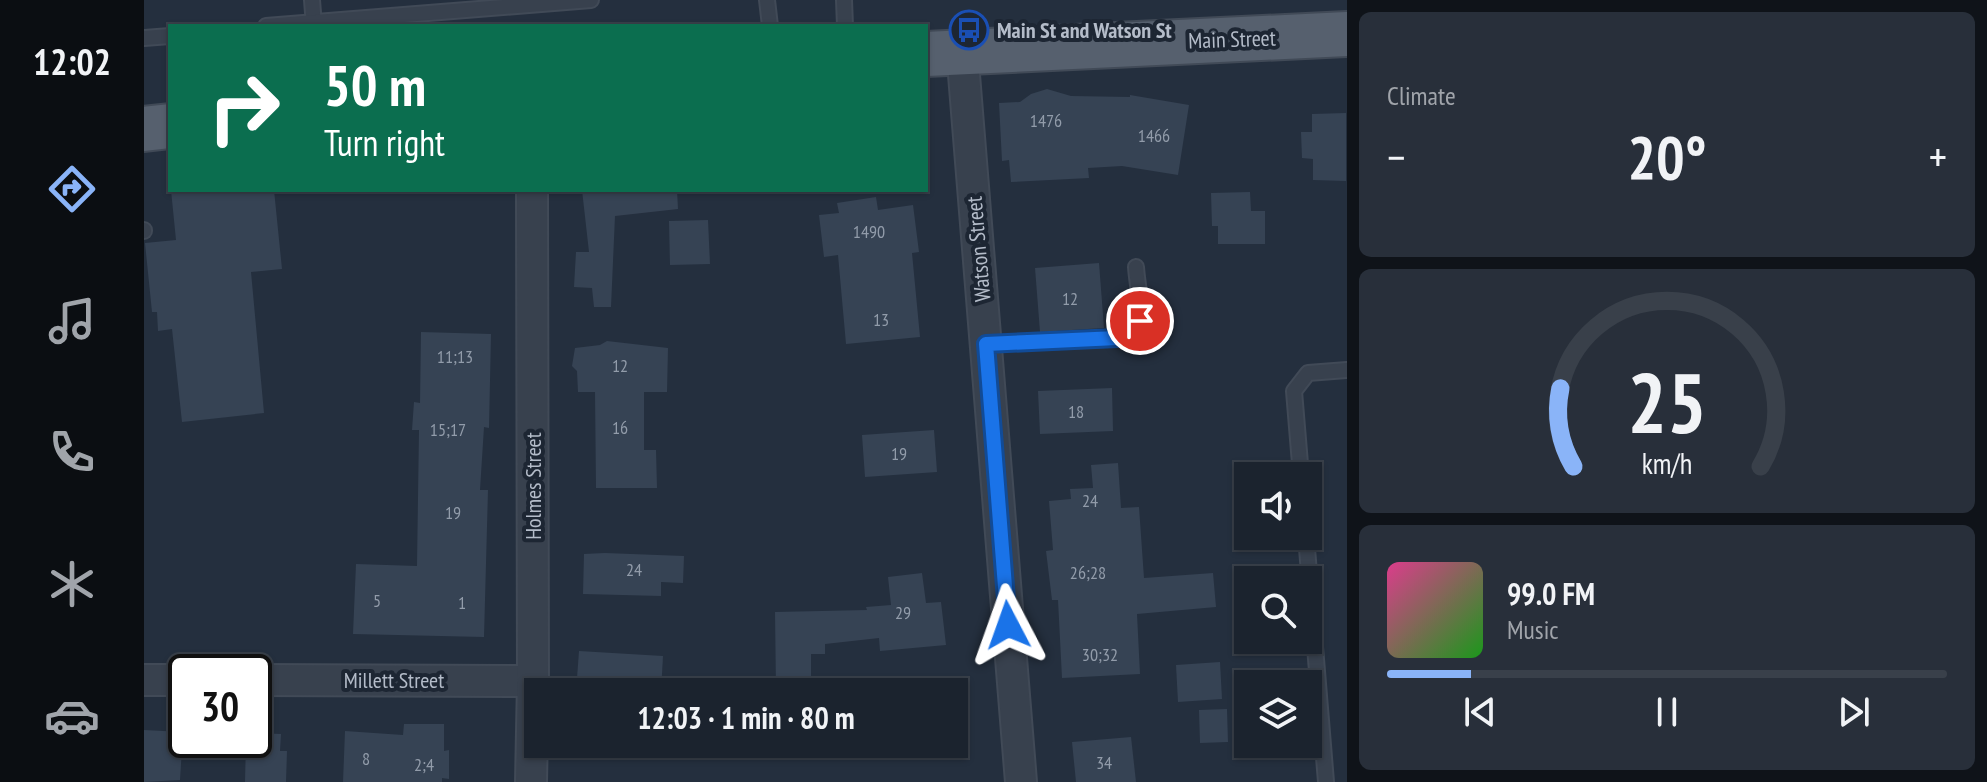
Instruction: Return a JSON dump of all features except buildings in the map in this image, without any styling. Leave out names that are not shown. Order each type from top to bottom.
[{"type":"main road","name":"Main Street","points":[[944,52],[1347,34]]},
{"type":"main road","points":[[144,129],[168,126]]},
{"type":"street","name":"Watson Street","points":[[944,52],[986,344],[1021,782]]},
{"type":"street","name":"Holmes Street","points":[[532,192],[533,678]]},
{"type":"street","points":[[144,680],[168,680]]},
{"type":"street","name":"Millett Street","points":[[272,680],[524,681]]},
{"type":"street","name":"Holmes Street","points":[[531,758],[531,782]]},
{"type":"lane","points":[[312,0],[314,24],[521,3],[591,0]]},
{"type":"lane","points":[[767,0],[770,24]]},
{"type":"lane","points":[[844,0],[845,24]]},
{"type":"lane","points":[[144,38],[168,36]]},
{"type":"lane","points":[[986,344],[1117,338],[1132,332],[1140,321],[1136,267]]},
{"type":"lane","points":[[1300,462],[1294,391],[1308,373],[1347,370]]},
{"type":"lane","points":[[1307,550],[1326,782]]},
{"type":"place","name":"Main St and Watson St","points":[[969,30]]},
{"type":"route","points":[[1008,625],[986,344],[1117,338],[1132,332],[1140,321]]}]
